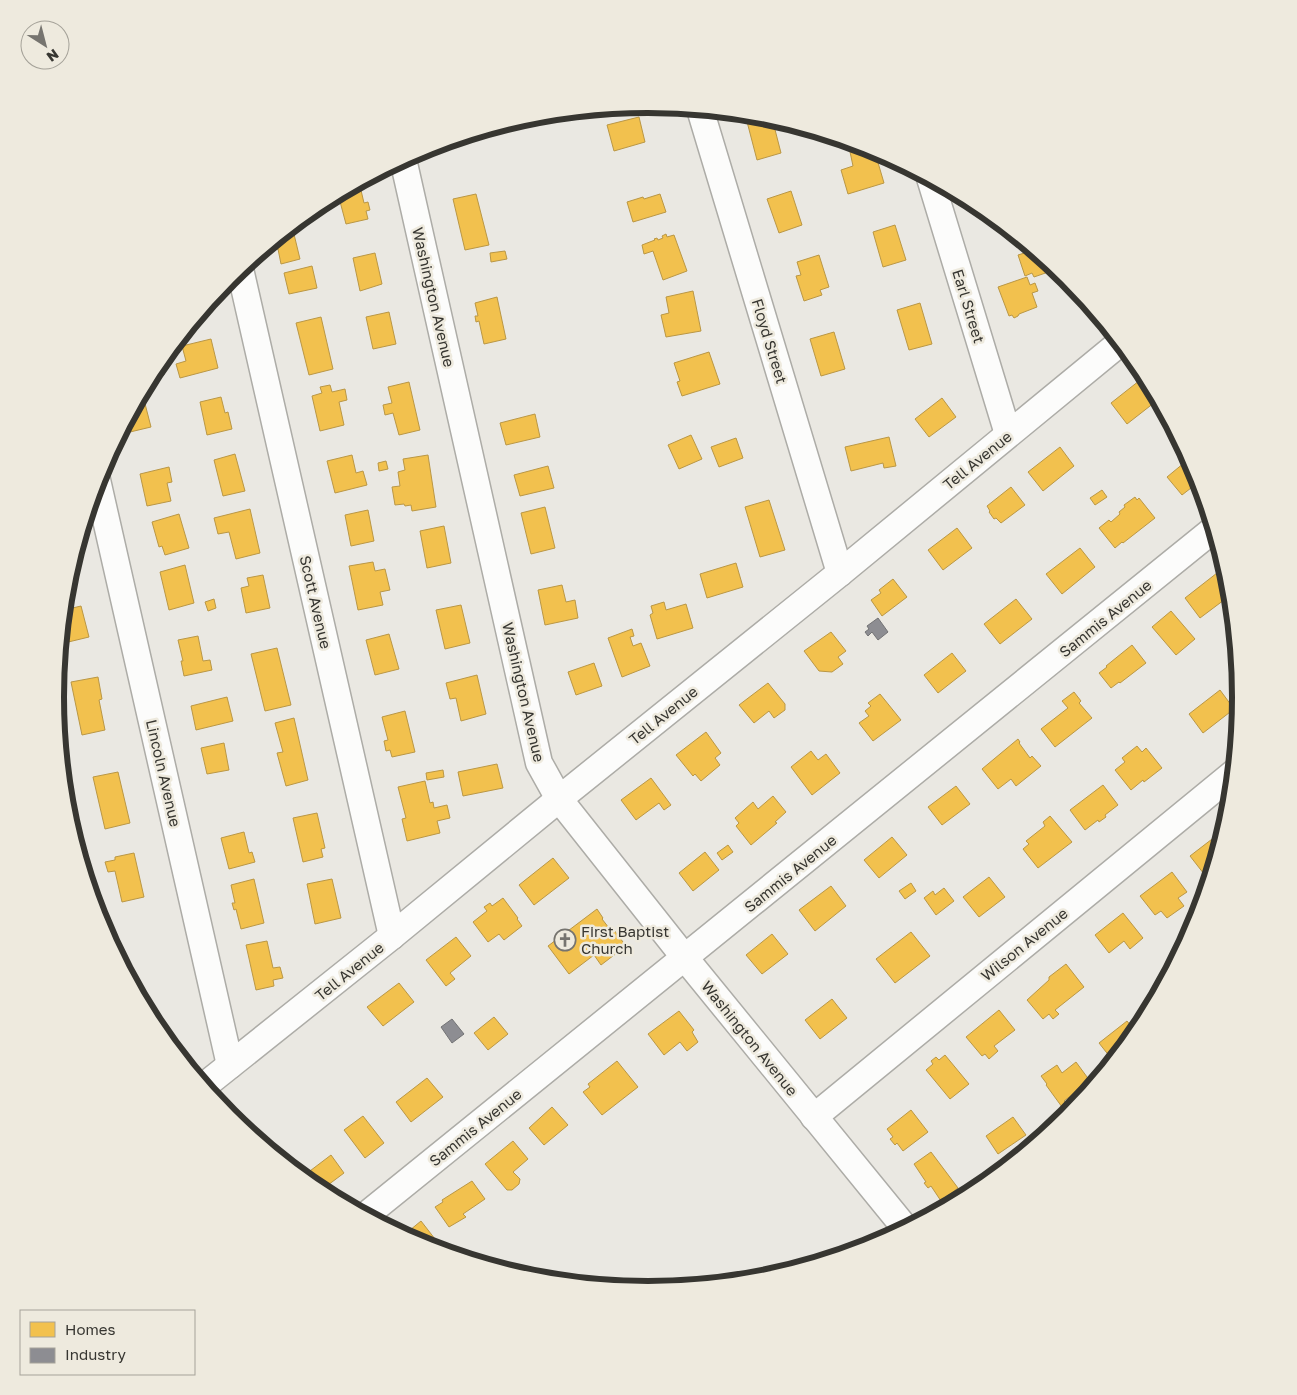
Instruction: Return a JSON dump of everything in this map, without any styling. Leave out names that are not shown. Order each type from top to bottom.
[{"type":"street","name":"Floyd Street","points":[[702,116],[840,574]]},
{"type":"street","name":"Washington Avenue","points":[[405,166],[539,763],[559,799],[685,958],[902,1225]]},
{"type":"street","name":"Earl Street","points":[[933,187],[1008,434]]},
{"type":"street","name":"Scott Avenue","points":[[242,277],[392,936]]},
{"type":"street","name":"Tell Avenue","points":[[208,1082],[840,574],[1115,347]]},
{"type":"street","name":"Lincoln Avenue","points":[[100,495],[230,1065]]},
{"type":"street","name":"Sammis Avenue","points":[[370,1212],[1209,533]]},
{"type":"street","name":"Wilson Avenue","points":[[814,1117],[1227,778]]},
{"type":"building: Homes","points":[[639,117],[645,142],[614,151],[607,125]]},
{"type":"building: Homes","points":[[747,121],[774,127],[781,153],[757,160]]},
{"type":"building: Homes","points":[[849,149],[877,159],[884,183],[848,194],[841,170],[853,166]]},
{"type":"building: Homes","points":[[361,189],[364,203],[368,202],[370,210],[366,211],[368,219],[346,224],[340,201]]},
{"type":"building: Homes","points":[[791,191],[802,225],[779,233],[767,199]]},
{"type":"building: Homes","points":[[476,194],[489,245],[465,250],[453,199]]},
{"type":"building: Homes","points":[[660,194],[666,212],[633,222],[627,202]]},
{"type":"building: Homes","points":[[895,225],[906,260],[883,267],[873,232]]},
{"type":"building: Homes","points":[[294,233],[300,259],[281,264],[278,249],[272,251]]},
{"type":"building: Homes","points":[[666,234],[667,237],[674,235],[687,271],[663,280],[653,251],[644,254],[642,245],[657,238],[658,240],[663,238],[662,236]]},
{"type":"building: Homes","points":[[505,251],[507,259],[491,262],[490,253]]},
{"type":"building: Homes","points":[[1027,252],[1049,272],[1034,277],[1032,273],[1025,276],[1018,255]]},
{"type":"building: Homes","points":[[375,253],[382,284],[360,291],[353,258]]},
{"type":"building: Homes","points":[[819,255],[829,287],[820,290],[822,295],[804,301],[796,276],[801,275],[797,262]]},
{"type":"building: Homes","points":[[312,266],[317,288],[289,294],[284,273]]},
{"type":"building: Homes","points":[[1027,277],[1030,285],[1035,283],[1038,291],[1032,293],[1037,307],[1014,318],[1012,315],[1009,316],[998,287]]},
{"type":"building: Homes","points":[[693,291],[701,331],[666,337],[661,315],[669,313],[666,297]]},
{"type":"building: Homes","points":[[497,297],[506,339],[484,344],[479,321],[476,322],[475,316],[478,316],[475,303]]},
{"type":"building: Homes","points":[[920,303],[932,344],[909,350],[897,310]]},
{"type":"building: Homes","points":[[389,312],[396,344],[373,349],[366,317]]},
{"type":"building: Homes","points":[[321,317],[333,369],[309,375],[296,323]]},
{"type":"building: Homes","points":[[834,332],[845,369],[821,376],[810,339]]},
{"type":"building: Homes","points":[[211,339],[218,368],[180,378],[176,364],[186,361],[182,346]]},
{"type":"building: Homes","points":[[709,352],[720,384],[682,396],[677,382],[680,381],[674,363]]},
{"type":"building: Homes","points":[[1140,380],[1154,403],[1127,424],[1111,403]]},
{"type":"building: Homes","points":[[409,382],[420,430],[399,435],[393,413],[385,415],[383,405],[392,403],[388,387]]},
{"type":"building: Homes","points":[[330,385],[332,392],[345,389],[347,400],[339,402],[344,425],[320,431],[312,396],[322,393],[320,387]]},
{"type":"building: Homes","points":[[221,397],[225,413],[228,412],[232,429],[207,435],[200,402]]},
{"type":"building: Homes","points":[[942,398],[956,417],[929,437],[915,419]]},
{"type":"building: Homes","points":[[144,401],[151,427],[130,432],[129,429]]},
{"type":"building: Homes","points":[[535,414],[540,437],[506,445],[500,423]]},
{"type":"building: Homes","points":[[691,435],[702,459],[679,469],[668,445]]},
{"type":"building: Homes","points":[[889,437],[896,466],[884,468],[883,463],[851,471],[845,447]]},
{"type":"building: Homes","points":[[736,438],[743,458],[719,467],[711,447]]},
{"type":"building: Homes","points":[[1060,447],[1074,466],[1043,491],[1028,472]]},
{"type":"building: Homes","points":[[235,454],[245,491],[223,496],[214,460]]},
{"type":"building: Homes","points":[[352,455],[356,473],[363,471],[367,485],[335,493],[327,461]]},
{"type":"building: Homes","points":[[428,455],[436,507],[412,511],[411,505],[395,505],[392,487],[400,486],[398,472],[405,470],[403,459]]},
{"type":"building: Homes","points":[[386,461],[388,469],[379,471],[378,463]]},
{"type":"building: Homes","points":[[1184,463],[1193,486],[1182,495],[1167,477]]},
{"type":"building: Homes","points":[[548,466],[554,488],[520,496],[514,475]]},
{"type":"building: Homes","points":[[169,467],[172,482],[167,483],[171,501],[147,506],[140,474]]},
{"type":"building: Homes","points":[[1011,487],[1025,505],[1001,523],[996,518],[994,519],[987,506]]},
{"type":"building: Homes","points":[[1102,490],[1107,497],[1095,505],[1090,498]]},
{"type":"building: Homes","points":[[1135,497],[1137,500],[1139,498],[1155,518],[1115,548],[1099,528],[1109,520],[1111,522],[1120,514],[1119,512],[1125,507],[1124,505]]},
{"type":"building: Homes","points":[[769,500],[785,550],[760,557],[745,507]]},
{"type":"building: Homes","points":[[545,507],[555,548],[531,554],[521,513]]},
{"type":"building: Homes","points":[[250,509],[260,553],[236,559],[229,532],[218,534],[214,518]]},
{"type":"building: Homes","points":[[368,510],[374,541],[351,546],[345,515]]},
{"type":"building: Homes","points":[[179,514],[189,548],[165,555],[162,546],[159,547],[152,522]]},
{"type":"building: Homes","points":[[444,526],[451,563],[427,568],[420,531]]},
{"type":"building: Homes","points":[[957,528],[972,548],[943,570],[928,550]]},
{"type":"building: Homes","points":[[1080,548],[1095,567],[1062,594],[1046,574]]},
{"type":"building: Homes","points":[[373,562],[375,571],[385,569],[390,590],[380,592],[383,605],[358,610],[349,566]]},
{"type":"building: Homes","points":[[736,563],[743,587],[707,598],[700,574]]},
{"type":"building: Homes","points":[[185,565],[194,603],[169,610],[160,572]]},
{"type":"building: Homes","points":[[1217,573],[1221,578],[1225,600],[1200,618],[1185,598]]},
{"type":"building: Homes","points":[[263,575],[270,608],[246,613],[241,588],[249,586],[247,578]]},
{"type":"building: Homes","points":[[893,579],[907,597],[882,616],[871,600],[881,593],[879,590]]},
{"type":"building: Homes","points":[[562,585],[566,602],[575,600],[578,618],[545,625],[538,590]]},
{"type":"building: Homes","points":[[214,599],[216,608],[208,611],[205,602]]},
{"type":"building: Homes","points":[[1016,599],[1032,619],[1000,644],[984,624]]},
{"type":"building: Homes","points":[[664,602],[666,610],[686,604],[693,628],[657,639],[650,615],[653,613],[651,606]]},
{"type":"building: Homes","points":[[461,605],[470,643],[445,649],[436,610]]},
{"type":"building: Homes","points":[[81,606],[89,637],[67,642],[69,621],[71,608]]},
{"type":"building: Homes","points":[[1171,611],[1195,639],[1176,655],[1152,627]]},
{"type":"building: Homes","points":[[632,629],[634,636],[630,637],[633,646],[641,643],[650,666],[622,677],[608,638]]},
{"type":"building: Homes","points":[[831,632],[846,651],[838,657],[843,664],[832,672],[819,671],[804,651]]},
{"type":"building: Homes","points":[[389,634],[399,669],[375,675],[366,640]]},
{"type":"building: Homes","points":[[198,636],[203,661],[210,660],[212,670],[184,676],[178,640]]},
{"type":"building: Homes","points":[[1132,645],[1146,663],[1111,688],[1099,673]]},
{"type":"building: Homes","points":[[277,648],[291,705],[265,711],[251,654]]},
{"type":"building: Homes","points":[[952,653],[966,671],[938,693],[924,675]]},
{"type":"building: Homes","points":[[594,663],[602,686],[576,695],[568,672]]},
{"type":"building: Homes","points":[[477,675],[486,714],[461,721],[456,698],[450,699],[446,683]]},
{"type":"building: Homes","points":[[98,677],[102,699],[99,700],[105,730],[82,735],[71,682]]},
{"type":"building: Homes","points":[[768,683],[785,704],[785,710],[774,718],[769,711],[754,723],[739,705]]},
{"type":"building: Homes","points":[[1220,690],[1233,707],[1233,710],[1203,733],[1189,714]]},
{"type":"building: Homes","points":[[1074,692],[1081,701],[1079,703],[1092,718],[1055,747],[1041,729],[1068,708],[1062,701]]},
{"type":"building: Homes","points":[[880,694],[901,720],[873,741],[859,723],[869,716],[865,711],[871,706],[868,703]]},
{"type":"building: Homes","points":[[227,697],[233,721],[196,730],[191,706]]},
{"type":"building: Homes","points":[[405,711],[415,752],[392,757],[390,750],[386,751],[384,741],[388,740],[382,717]]},
{"type":"building: Homes","points":[[294,718],[308,780],[286,786],[277,753],[283,752],[275,723]]},
{"type":"building: Homes","points":[[706,732],[721,753],[715,758],[720,765],[701,781],[695,774],[693,776],[676,755]]},
{"type":"building: Homes","points":[[1018,739],[1030,758],[1032,756],[1041,766],[1016,786],[1011,779],[998,789],[982,769]]},
{"type":"building: Homes","points":[[224,743],[229,770],[207,774],[201,748]]},
{"type":"building: Homes","points":[[1137,746],[1142,752],[1146,748],[1162,768],[1131,790],[1115,770],[1125,762],[1122,758]]},
{"type":"building: Homes","points":[[811,751],[818,760],[826,754],[840,773],[812,795],[791,767]]},
{"type":"building: Homes","points":[[497,764],[503,788],[463,796],[458,772]]},
{"type":"building: Homes","points":[[443,770],[444,777],[427,780],[426,773]]},
{"type":"building: Homes","points":[[118,772],[130,823],[105,829],[93,777]]},
{"type":"building: Homes","points":[[651,778],[671,805],[664,810],[659,803],[636,820],[621,800]]},
{"type":"building: Homes","points":[[425,781],[430,803],[433,802],[434,808],[447,805],[450,818],[437,821],[440,833],[407,841],[402,819],[406,818],[398,787]]},
{"type":"building: Homes","points":[[1103,785],[1118,805],[1105,815],[1106,817],[1099,822],[1098,820],[1085,830],[1070,810]]},
{"type":"building: Homes","points":[[956,786],[970,804],[942,825],[928,807]]},
{"type":"building: Homes","points":[[773,796],[786,812],[775,822],[777,823],[751,845],[736,826],[739,823],[735,818],[753,802],[758,809]]},
{"type":"building: Homes","points":[[317,813],[325,848],[321,849],[323,857],[303,862],[293,818]]},
{"type":"building: Homes","points":[[1050,816],[1072,842],[1038,868],[1023,849],[1029,844],[1026,841],[1045,826],[1043,822]]},
{"type":"building: Homes","points":[[244,832],[249,853],[252,852],[255,862],[229,869],[221,838]]},
{"type":"building: Homes","points":[[1216,836],[1206,873],[1204,874],[1190,856]]},
{"type":"building: Homes","points":[[892,837],[907,855],[879,878],[864,860]]},
{"type":"building: Homes","points":[[728,845],[733,852],[722,860],[717,853]]},
{"type":"building: Homes","points":[[705,852],[719,870],[693,891],[679,873]]},
{"type":"building: Homes","points":[[134,853],[144,897],[122,902],[115,871],[108,872],[105,862],[115,860],[115,857]]},
{"type":"building: Homes","points":[[553,858],[569,878],[534,905],[519,885]]},
{"type":"building: Homes","points":[[1172,872],[1187,892],[1178,898],[1184,906],[1167,918],[1161,911],[1155,915],[1140,896]]},
{"type":"building: Homes","points":[[989,877],[1005,897],[979,917],[963,897]]},
{"type":"building: Homes","points":[[254,879],[264,923],[241,929],[236,909],[234,910],[232,903],[235,903],[231,885]]},
{"type":"building: Homes","points":[[332,879],[341,918],[315,924],[307,884]]},
{"type":"building: Homes","points":[[911,883],[916,891],[905,899],[899,891]]},
{"type":"building: Homes","points":[[831,886],[846,906],[815,931],[799,910]]},
{"type":"building: Homes","points":[[944,888],[954,901],[936,915],[924,898],[933,891],[935,895]]},
{"type":"building: Homes","points":[[503,898],[522,926],[504,940],[499,934],[488,942],[473,922],[487,911],[484,907],[490,903],[492,906]]},
{"type":"building: Homes","points":[[597,909],[609,928],[611,926],[626,946],[601,965],[594,955],[569,974],[548,946]]},
{"type":"building: Homes","points":[[1123,913],[1143,938],[1130,949],[1124,941],[1109,953],[1095,935]]},
{"type":"building: Homes","points":[[911,932],[930,956],[895,983],[876,959]]},
{"type":"building: Homes","points":[[772,934],[788,954],[762,974],[746,955]]},
{"type":"building: Homes","points":[[456,937],[471,956],[450,973],[455,979],[446,986],[426,960]]},
{"type":"building: Homes","points":[[267,941],[273,968],[280,967],[283,978],[273,980],[274,986],[256,990],[246,945]]},
{"type":"building: Homes","points":[[1066,964],[1084,987],[1055,1010],[1059,1014],[1053,1019],[1049,1014],[1043,1019],[1027,1000],[1049,980],[1049,977]]},
{"type":"building: Homes","points":[[399,983],[414,1002],[383,1026],[367,1007]]},
{"type":"building: Homes","points":[[832,999],[847,1018],[820,1039],[805,1020]]},
{"type":"building: Homes","points":[[999,1010],[1015,1030],[994,1046],[998,1051],[989,1059],[985,1054],[982,1056],[966,1037]]},
{"type":"building: Homes","points":[[679,1011],[694,1030],[692,1032],[698,1042],[687,1051],[680,1042],[664,1055],[648,1034]]},
{"type":"building: Homes","points":[[494,1017],[508,1034],[488,1050],[474,1033]]},
{"type":"building: Homes","points":[[1127,1021],[1132,1027],[1109,1056],[1099,1043]]},
{"type":"building: Homes","points":[[945,1055],[969,1084],[950,1099],[926,1070],[933,1064],[931,1061],[936,1057],[939,1060]]},
{"type":"building: Homes","points":[[617,1061],[638,1087],[602,1115],[583,1092],[590,1087],[588,1084]]},
{"type":"building: Homes","points":[[1076,1062],[1090,1081],[1064,1101],[1066,1103],[1062,1107],[1041,1076],[1057,1065],[1062,1073]]},
{"type":"building: Homes","points":[[427,1078],[443,1097],[411,1122],[396,1102]]},
{"type":"building: Homes","points":[[552,1107],[568,1125],[544,1145],[529,1128]]},
{"type":"building: Homes","points":[[911,1110],[928,1132],[903,1151],[897,1143],[895,1145],[890,1139],[893,1137],[887,1129]]},
{"type":"building: Homes","points":[[363,1116],[384,1143],[365,1158],[344,1130]]},
{"type":"building: Homes","points":[[1013,1117],[1026,1135],[998,1154],[986,1136]]},
{"type":"building: Homes","points":[[513,1141],[528,1159],[513,1172],[520,1179],[519,1184],[512,1190],[507,1190],[485,1164]]},
{"type":"building: Homes","points":[[931,1152],[958,1188],[941,1201],[931,1186],[928,1188],[924,1183],[926,1182],[914,1164]]},
{"type":"building: Homes","points":[[331,1155],[344,1173],[327,1186],[308,1172]]},
{"type":"building: Homes","points":[[472,1181],[485,1199],[463,1214],[466,1217],[449,1227],[435,1207],[443,1202],[442,1200]]},
{"type":"building: Homes","points":[[421,1221],[438,1243],[425,1238],[409,1231]]},
{"type":"building: Industry","points":[[878,618],[888,632],[878,640],[872,632],[868,636],[865,632],[869,629],[867,626]]},
{"type":"building: Industry","points":[[452,1019],[464,1034],[452,1043],[441,1027]]},
{"type":"place","name":"First Baptist Church","points":[[565,940]]}]
